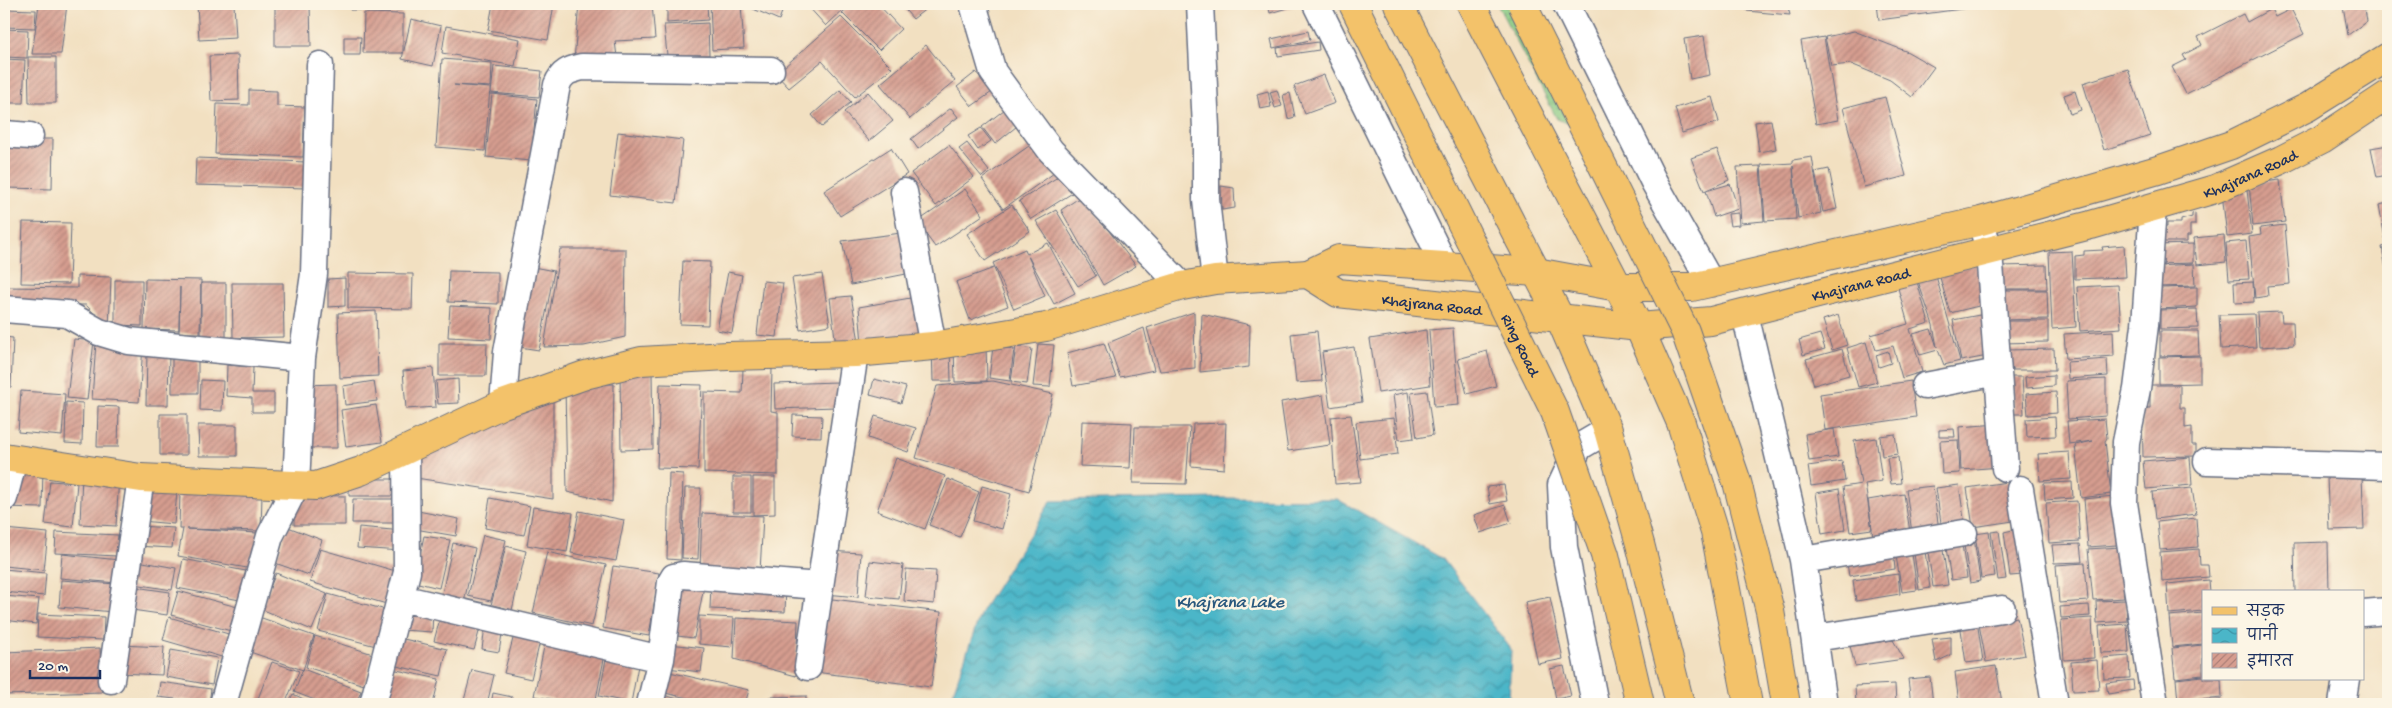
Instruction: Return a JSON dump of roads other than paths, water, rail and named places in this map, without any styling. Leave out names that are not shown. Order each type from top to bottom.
[{"type":"main road","name":"Ring Road","points":[[1353,4],[1555,412],[1605,556],[1640,704]]},
{"type":"main road","points":[[1398,4],[1560,318],[1608,430],[1640,544],[1680,704]]},
{"type":"main road","points":[[1471,4],[1639,326],[1681,423],[1715,532],[1748,704]]},
{"type":"main road","points":[[1522,4],[1685,331],[1737,482],[1770,611],[1786,704]]},
{"type":"main road","name":"Khajrana Road","points":[[1308,274],[1339,259],[1536,272],[1618,287],[1692,287],[1981,221],[2158,170],[2231,145],[2308,107],[2388,57]]},
{"type":"main road","name":"Khajrana Road","points":[[1308,274],[1338,293],[1639,326],[1711,322],[1989,251],[2215,189],[2281,160],[2322,139],[2388,95]]},
{"type":"main road","points":[[2081,192],[2091,224]]},
{"type":"main road","points":[[9,458],[141,478],[316,486],[361,471],[502,404],[585,374],[641,361],[727,356],[855,353],[933,346],[1046,326],[1182,286],[1215,280],[1308,274]]},
{"type":"street","points":[[973,4],[993,72],[1051,151],[1182,286]]},
{"type":"street","points":[[1200,4],[1206,128],[1206,200],[1215,280]]},
{"type":"street","points":[[1316,4],[1445,266]]},
{"type":"street","points":[[1566,4],[1654,182],[1711,283]]},
{"type":"street","points":[[223,704],[270,536],[296,485],[302,358],[314,274],[320,65]]},
{"type":"street","points":[[502,404],[507,352],[556,84],[560,76],[571,69],[582,67],[771,70]]},
{"type":"street","points":[[4,134],[30,136]]},
{"type":"street","points":[[904,192],[933,346]]},
{"type":"street","points":[[2153,206],[2145,325],[2137,389],[2126,442],[2124,503],[2156,704]]},
{"type":"street","points":[[1981,221],[1989,251],[2005,468]]},
{"type":"street","points":[[4,309],[68,314],[112,338],[128,341],[302,358]]},
{"type":"street","points":[[1745,314],[1803,560],[1824,704]]},
{"type":"street","points":[[808,667],[855,353]]},
{"type":"street","points":[[1925,386],[1998,372]]},
{"type":"street","points":[[1595,704],[1564,547],[1561,485],[1579,447],[1608,430]]},
{"type":"street","points":[[375,704],[408,572],[406,450]]},
{"type":"street","points":[[4,498],[9,458]]},
{"type":"street","points":[[2207,461],[2388,466]]},
{"type":"street","points":[[111,680],[141,478]]},
{"type":"street","points":[[2020,489],[2055,704]]},
{"type":"street","points":[[1803,560],[1964,533]]},
{"type":"street","points":[[650,704],[661,659],[671,582],[674,577],[683,575],[819,586]]},
{"type":"street","points":[[401,598],[661,659]]},
{"type":"street","points":[[1815,638],[2002,609]]},
{"type":"street","points":[[2364,613],[2388,612]]},
{"type":"street","points":[[2342,704],[2346,680]]},
{"type":"water","name":"Khajrana Lake","points":[[1220,498],[1337,499],[1443,559],[1511,649],[1509,704],[949,704],[981,612],[1051,501]]}]
